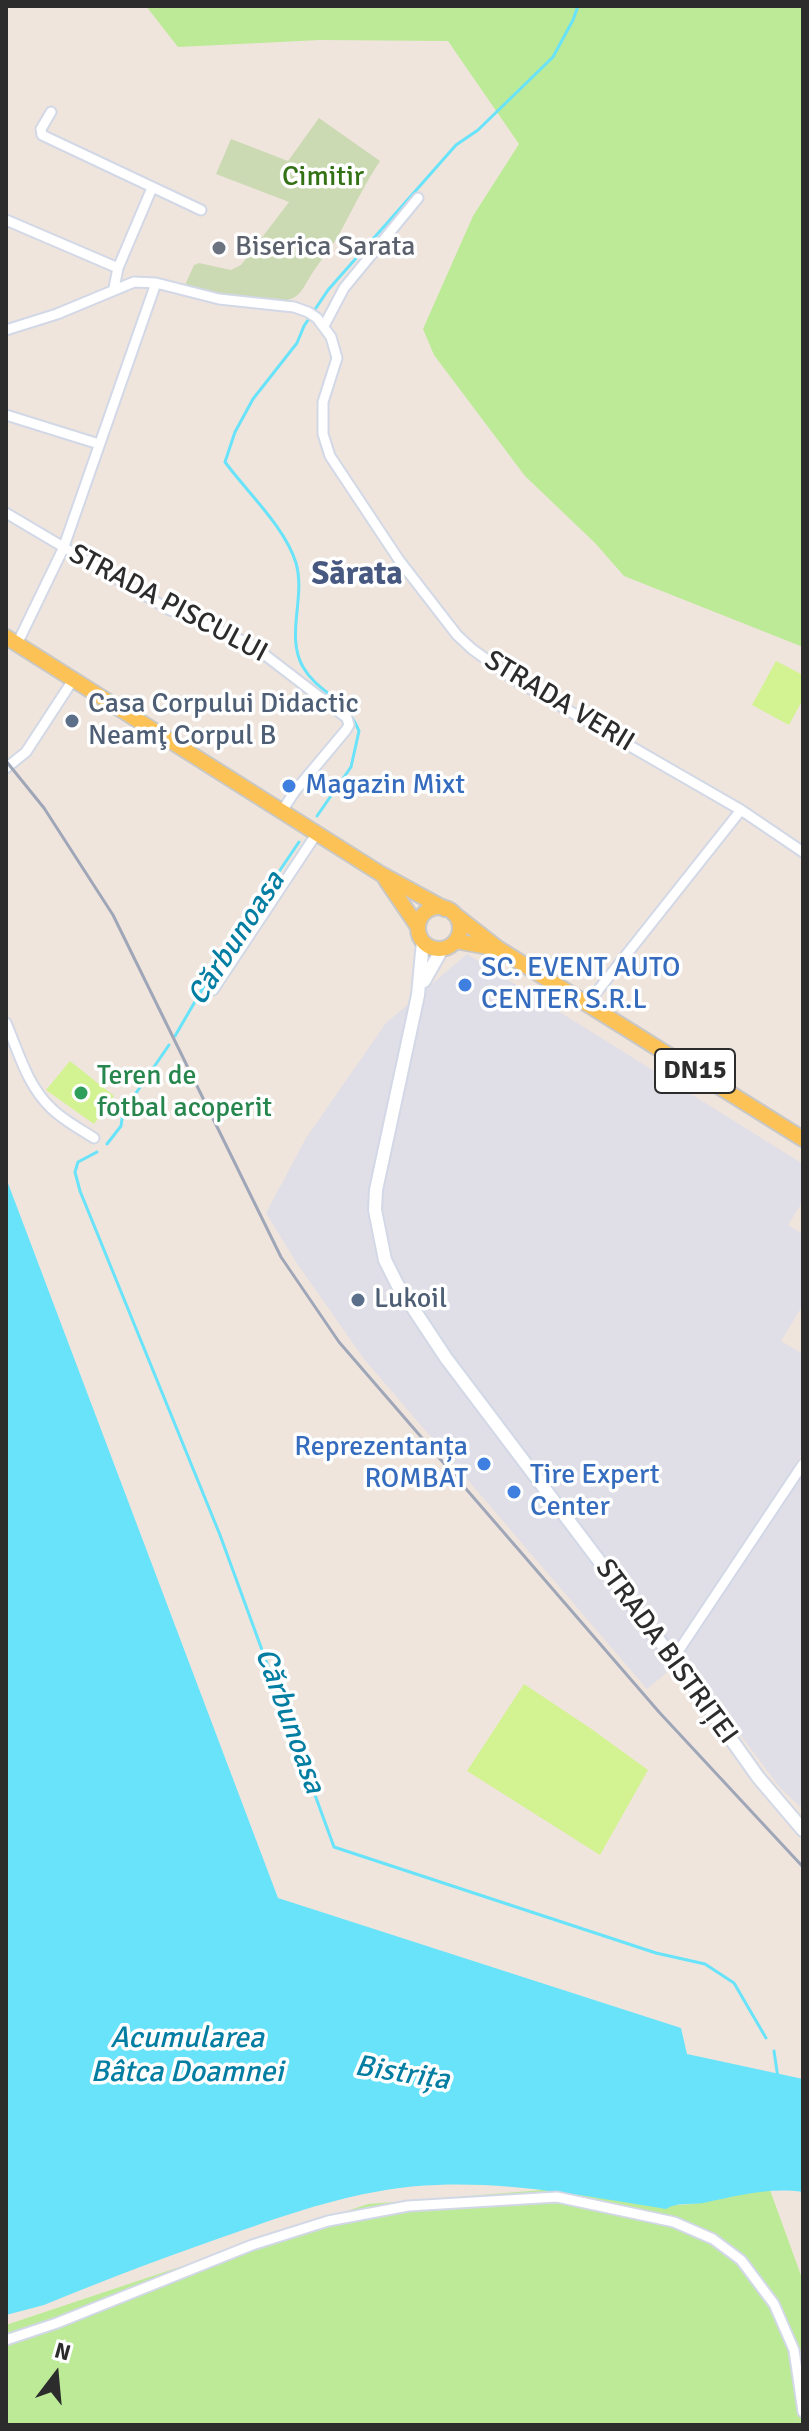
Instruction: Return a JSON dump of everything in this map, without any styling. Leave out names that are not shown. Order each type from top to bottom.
[{"type":"main road","name":"DN15","points":[[11,641],[381,874],[449,911],[499,949],[803,1139]]},
{"type":"main road","name":"DN15","points":[[381,874],[421,934]]},
{"type":"main road","points":[[427,911],[449,911],[459,923],[456,941],[442,949],[431,947],[421,934],[420,921],[427,911]]},
{"type":"main road","name":"STRADA BISTRIȚEI","points":[[421,934],[418,995],[376,1190],[375,1210],[385,1260],[397,1284],[446,1358],[758,1777],[803,1830]]},
{"type":"main road","name":"DN15","points":[[456,941],[499,949]]},
{"type":"main road","name":"STRADA BISTRIȚEI","points":[[418,995],[430,966],[442,949]]},
{"type":"street","points":[[51,112],[41,129],[42,135],[201,210]]},
{"type":"street","points":[[114,288],[118,268],[152,188]]},
{"type":"street","points":[[6,330],[57,314],[134,282],[156,283],[219,299],[294,307],[316,319],[418,198]]},
{"type":"street","points":[[6,220],[118,268]]},
{"type":"street","points":[[11,641],[63,549],[156,283]]},
{"type":"street","name":"STRADA VERII","points":[[316,319],[331,337],[337,358],[323,402],[323,434],[330,456],[399,560],[457,635],[512,678],[741,810],[803,852]]},
{"type":"street","points":[[6,415],[99,444]]},
{"type":"street","name":"STRADA PISCULUI","points":[[6,513],[168,609],[252,645],[347,718],[349,725],[346,730],[282,811]]},
{"type":"street","points":[[6,768],[26,752],[73,680]]},
{"type":"street","points":[[588,1003],[741,810]]},
{"type":"street","points":[[213,990],[317,833]]},
{"type":"street","points":[[6,1023],[25,1073],[45,1101],[52,1110],[94,1138]]},
{"type":"street","points":[[673,1659],[802,1466]]},
{"type":"street","points":[[6,2340],[57,2323],[252,2245],[328,2221],[459,2201],[557,2197],[674,2222],[713,2239],[741,2260],[774,2304],[794,2350],[803,2412]]},
{"type":"shaded area","points":[[467,954],[803,1164],[803,1201],[788,1225],[803,1234],[803,1305],[781,1341],[803,1354],[803,1452],[793,1467],[803,1473],[803,1809],[781,1789],[683,1659],[647,1689],[364,1359],[266,1213],[306,1138],[386,1023]]},
{"type":"green space","points":[[146,6],[803,6],[803,647],[624,576],[595,543],[525,476],[434,355],[423,329],[473,216],[519,144],[448,41],[320,40],[178,47]]},
{"type":"green space","name":"Cimitir","points":[[319,118],[380,161],[337,237],[300,292],[285,301],[272,302],[185,285],[194,265],[199,263],[231,270],[241,265],[289,202],[216,174],[231,139],[288,161]]},
{"type":"green space","points":[[776,661],[803,675],[803,699],[789,725],[752,705]]},
{"type":"green space","name":"Teren de fotbal acoperit","points":[[70,1061],[114,1096],[94,1124],[46,1090]]},
{"type":"green space","points":[[524,1684],[648,1770],[600,1855],[467,1771]]},
{"type":"green space","points":[[555,2189],[664,2205],[701,2203],[770,2190],[803,2281],[803,2425],[6,2425],[6,2325],[368,2204]]},
{"type":"water","name":"Acumularea Bâtca Doamnei","points":[[6,1178],[278,1898],[681,2028],[687,2054],[803,2079],[803,2192],[765,2191],[666,2209],[552,2191],[495,2186],[437,2185],[387,2190],[290,2214],[44,2305],[6,2315]]},
{"type":"waterway","points":[[317,816],[351,767],[359,731],[346,710],[303,667],[296,642],[299,590],[296,563],[275,523],[225,462],[235,432],[253,399],[297,343],[304,326],[328,290],[456,145],[478,130],[553,57],[578,6]]},
{"type":"waterway","name":"Cărbunoasa","points":[[175,1036],[218,962],[299,842]]},
{"type":"waterway","name":"Cărbunoasa","points":[[107,1144],[121,1126],[123,1112],[169,1045]]},
{"type":"waterway","name":"Cărbunoasa","points":[[97,1152],[78,1162],[75,1172],[80,1191],[220,1535],[334,1847],[656,1953],[705,1964],[734,1983],[766,2038]]},
{"type":"waterway","points":[[774,2051],[778,2078]]},
{"type":"railway","points":[[6,761],[44,808],[113,915],[281,1257],[339,1342],[659,1712],[803,1867]]},
{"type":"place","name":"Biserica Sarata","points":[[219,248]]},
{"type":"place","name":"Casa Corpului Didactic Neamţ Corpul B","points":[[72,721]]},
{"type":"place","name":"Magazin Mixt","points":[[289,786]]},
{"type":"place","name":"SC. EVENT AUTO CENTER S.R.L","points":[[465,985]]},
{"type":"place","name":"Teren de fotbal acoperit","points":[[81,1093]]},
{"type":"place","name":"Lukoil","points":[[358,1300]]},
{"type":"place","name":"Reprezentanța ROMBAT","points":[[484,1464]]},
{"type":"place","name":"Tire Expert Center","points":[[514,1492]]},
{"type":"district","name":"Sărata","points":[[357,576]]},
{"type":"water label","name":"Bistrița","points":[[402,2074]]}]
